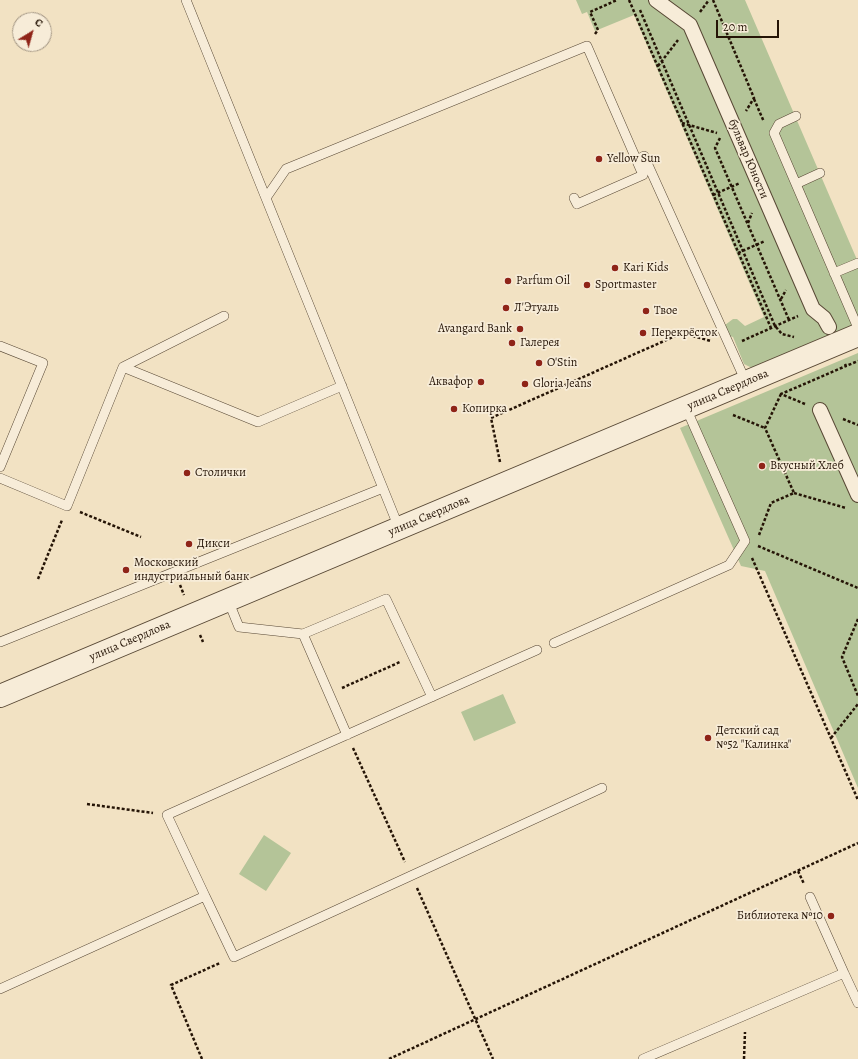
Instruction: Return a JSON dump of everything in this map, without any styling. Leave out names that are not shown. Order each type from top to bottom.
[{"type":"street","name":"бульвар Юности","points":[[656,0],[690,25],[813,309],[824,318],[829,327]]},
{"type":"street","name":"улица Свердлова","points":[[0,696],[858,336]]},
{"type":"street","points":[[820,410],[858,495]]},
{"type":"lane","points":[[186,0],[400,528]]},
{"type":"lane","points":[[266,198],[286,169],[587,46],[644,175],[577,204],[574,198]]},
{"type":"lane","points":[[796,116],[779,124],[774,133],[858,328]]},
{"type":"lane","points":[[637,160],[644,156],[746,382]]},
{"type":"lane","points":[[796,184],[820,173]]},
{"type":"lane","points":[[834,274],[858,263]]},
{"type":"lane","points":[[0,478],[67,506],[123,367],[224,316]]},
{"type":"lane","points":[[0,346],[43,363],[0,467]]},
{"type":"lane","points":[[123,367],[258,422],[342,386]]},
{"type":"lane","points":[[554,643],[729,565],[745,541],[686,408]]},
{"type":"lane","points":[[0,642],[383,488]]},
{"type":"lane","points":[[228,600],[239,627],[303,634],[386,599],[432,697]]},
{"type":"lane","points":[[303,634],[347,735]]},
{"type":"lane","points":[[537,650],[167,815],[205,896],[234,956],[602,788]]},
{"type":"lane","points":[[0,989],[205,896]]},
{"type":"lane","points":[[810,897],[858,1003]]},
{"type":"lane","points":[[643,1059],[844,973]]},
{"type":"path","points":[[587,46],[598,30],[590,12],[617,0]]},
{"type":"path","points":[[629,0],[771,328]]},
{"type":"path","points":[[713,0],[766,127],[774,133]]},
{"type":"path","points":[[638,7],[775,326],[782,334],[800,338],[829,327]]},
{"type":"path","points":[[736,130],[754,98]]},
{"type":"path","points":[[730,116],[715,148],[789,320]]},
{"type":"path","points":[[713,195],[756,176]]},
{"type":"path","points":[[738,253],[781,234]]},
{"type":"path","points":[[508,482],[498,458],[491,418],[682,333],[730,346],[813,309]]},
{"type":"path","points":[[765,428],[781,394],[846,366]]},
{"type":"path","points":[[781,394],[820,410]]},
{"type":"path","points":[[733,415],[765,428],[794,492]]},
{"type":"path","points":[[755,545],[771,503],[794,492],[851,510]]},
{"type":"path","points":[[38,579],[67,506],[141,537]]},
{"type":"path","points":[[745,541],[858,588]]},
{"type":"path","points":[[745,541],[858,800]]},
{"type":"path","points":[[858,619],[842,657],[858,696]]},
{"type":"path","points":[[329,693],[413,657]]},
{"type":"path","points":[[831,738],[858,704]]},
{"type":"path","points":[[347,735],[412,875],[493,1059]]},
{"type":"path","points":[[87,804],[167,815]]},
{"type":"path","points":[[389,1059],[858,843]]},
{"type":"path","points":[[202,1059],[171,985],[234,956]]},
{"type":"path","points":[[744,1059],[746,1015]]},
{"type":"green space","points":[[576,0],[745,0],[858,262],[858,325],[758,367],[750,367],[744,364],[733,337],[729,336],[725,325],[733,319],[737,319],[745,326],[764,317],[634,15],[595,31],[587,12],[582,14]]},
{"type":"green space","points":[[858,353],[858,788],[765,571],[741,566],[680,428]]},
{"type":"green space","points":[[503,694],[516,723],[474,741],[461,712]]},
{"type":"green space","points":[[264,835],[291,853],[266,891],[239,874]]},
{"type":"place","name":"Yellow Sun","points":[[599,159]]},
{"type":"place","name":"Kari Kids","points":[[615,268]]},
{"type":"place","name":"Parfum Oil","points":[[508,281]]},
{"type":"place","name":"Sportmaster","points":[[587,285]]},
{"type":"place","name":"Л'Этуаль","points":[[506,308]]},
{"type":"place","name":"Твое","points":[[646,311]]},
{"type":"place","name":"Avangard Bank","points":[[520,329]]},
{"type":"place","name":"Перекрёсток","points":[[643,333]]},
{"type":"place","name":"Галерея","points":[[512,343]]},
{"type":"place","name":"O'Stin","points":[[539,363]]},
{"type":"place","name":"Аквафор","points":[[481,382]]},
{"type":"place","name":"Gloria Jeans","points":[[525,384]]},
{"type":"place","name":"Копирка","points":[[454,409]]},
{"type":"place","name":"Вкусный Хлеб","points":[[762,466]]},
{"type":"place","name":"Столички","points":[[187,473]]},
{"type":"place","name":"Дикси","points":[[189,544]]},
{"type":"place","name":"Московский индустриальный банк","points":[[126,570]]},
{"type":"place","name":"Детский сад №52 \"Калинка\"","points":[[708,738]]},
{"type":"place","name":"Библиотека №10","points":[[831,916]]}]
